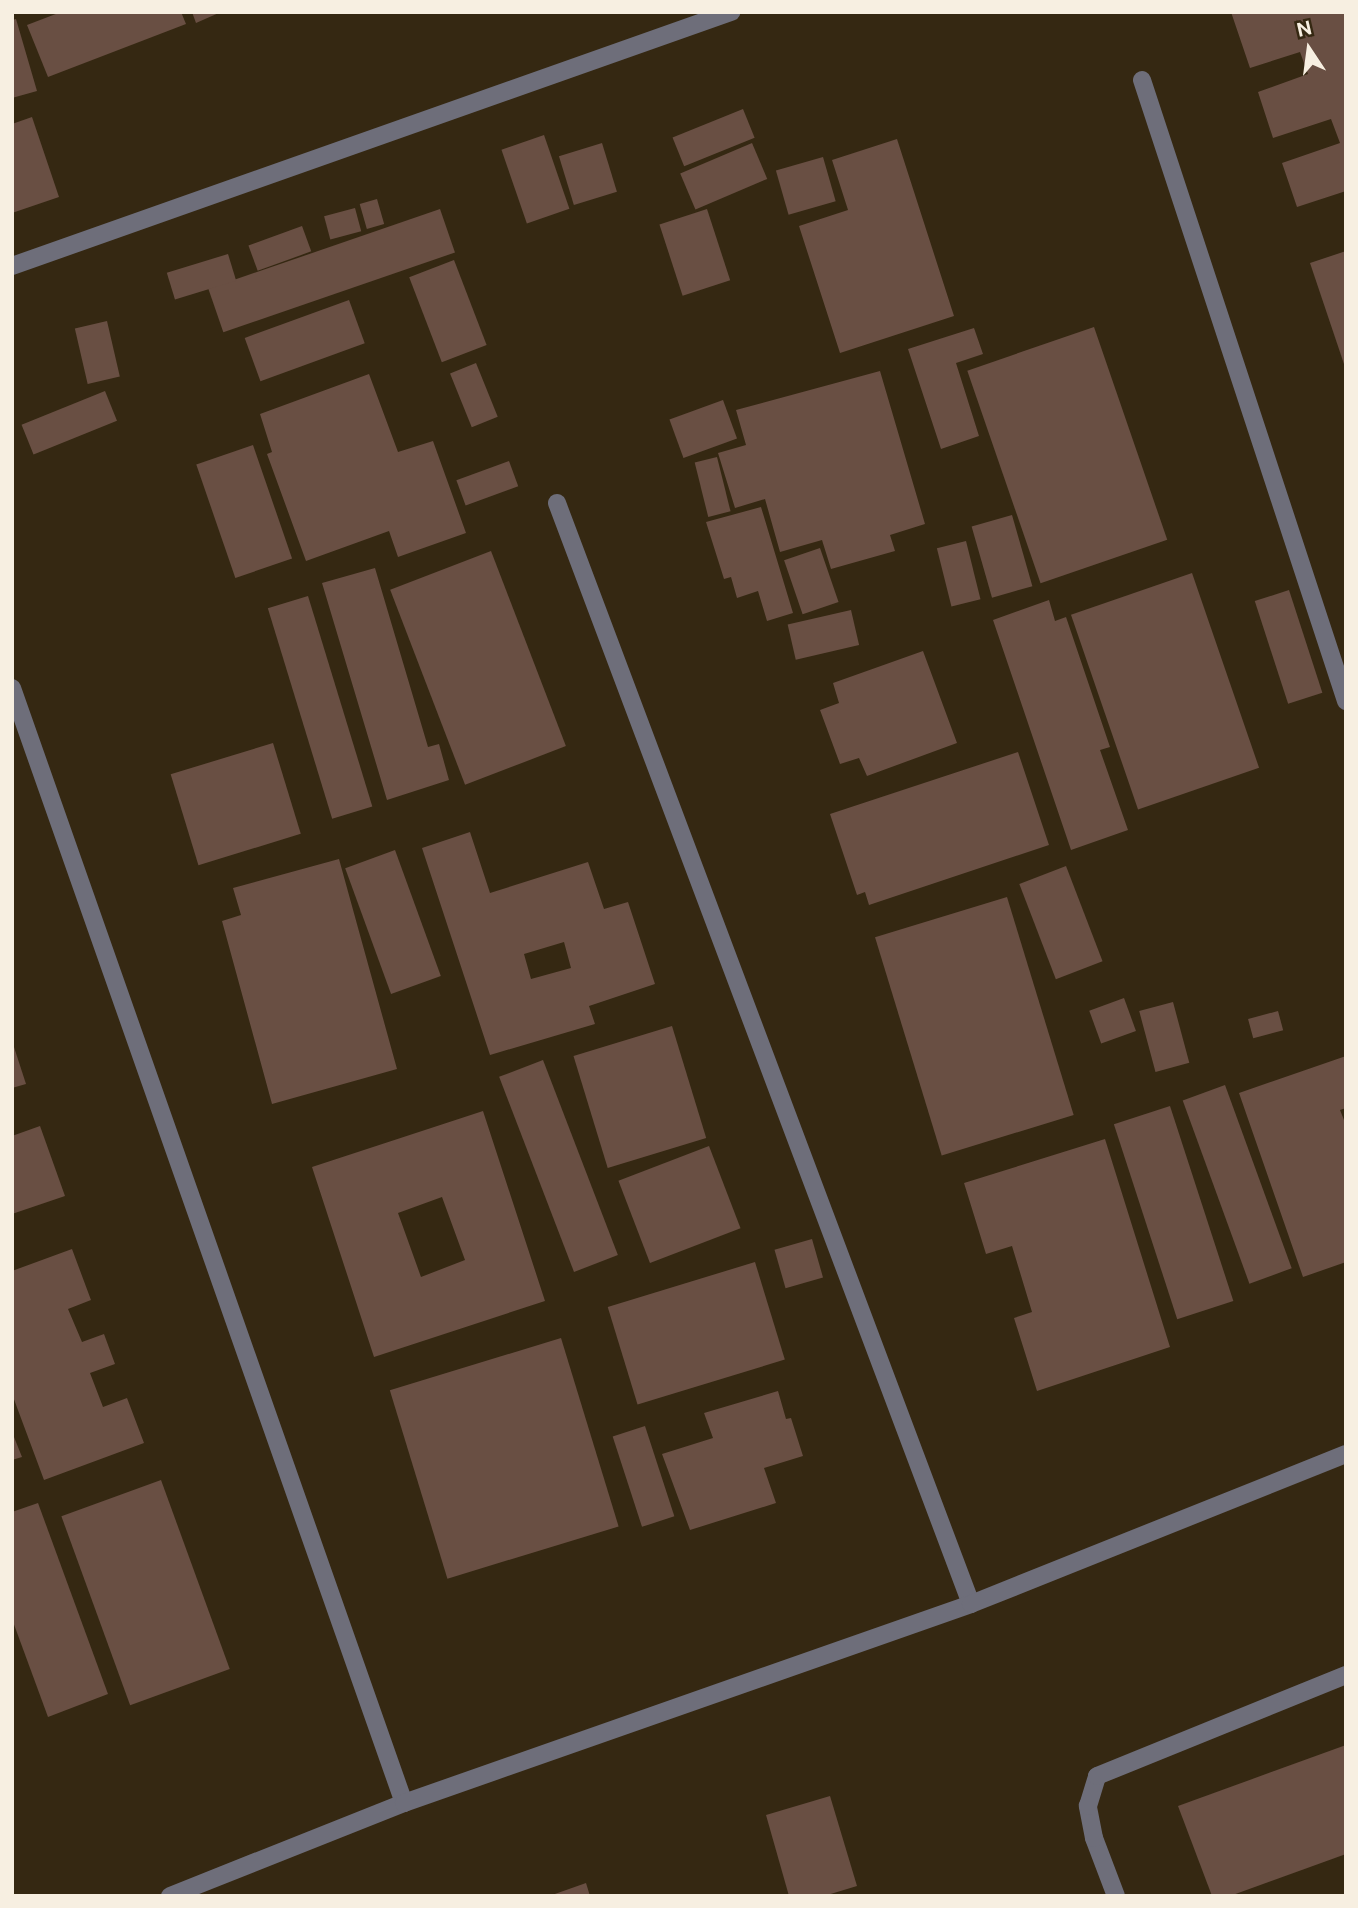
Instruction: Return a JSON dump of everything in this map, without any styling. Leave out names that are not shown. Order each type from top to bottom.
[{"type":"street","points":[[12,266],[731,12]]},
{"type":"street","points":[[1142,80],[1346,701]]},
{"type":"street","points":[[557,503],[971,1604]]},
{"type":"street","points":[[12,688],[404,1803]]},
{"type":"street","points":[[170,1896],[404,1803],[971,1604],[1346,1454]]},
{"type":"street","points":[[1116,1896],[1094,1838],[1088,1806],[1097,1776],[1346,1675]]},
{"type":"building","points":[[61,12],[181,12],[186,24],[48,77],[27,25]]},
{"type":"building","points":[[192,12],[221,12],[196,23]]},
{"type":"building","points":[[1231,12],[1346,12],[1346,191],[1297,207],[1282,163],[1340,143],[1331,119],[1273,138],[1258,92],[1308,74],[1300,52],[1250,68]]},
{"type":"building","points":[[16,19],[37,91],[12,98],[12,20]]},
{"type":"building","points":[[743,109],[755,138],[684,166],[673,137]]},
{"type":"building","points":[[32,117],[59,197],[12,213],[12,124]]},
{"type":"building","points":[[544,135],[569,209],[527,223],[501,150]]},
{"type":"building","points":[[897,139],[954,316],[840,353],[799,226],[848,210],[832,160]]},
{"type":"building","points":[[602,143],[617,192],[574,205],[559,156]]},
{"type":"building","points":[[752,143],[767,179],[695,209],[680,173]]},
{"type":"building","points":[[823,157],[836,201],[789,215],[776,171]]},
{"type":"building","points":[[377,199],[384,224],[367,229],[360,204]]},
{"type":"building","points":[[355,208],[361,231],[330,239],[324,216]]},
{"type":"building","points":[[440,209],[455,252],[223,332],[208,289]]},
{"type":"building","points":[[707,209],[730,280],[683,296],[659,224]]},
{"type":"building","points":[[302,226],[311,251],[258,271],[248,245]]},
{"type":"building","points":[[1346,251],[1346,367],[1345,367],[1310,263]]},
{"type":"building","points":[[228,254],[236,281],[175,299],[167,273]]},
{"type":"building","points":[[454,260],[487,345],[442,362],[409,277]]},
{"type":"building","points":[[349,300],[365,343],[260,381],[245,338]]},
{"type":"building","points":[[107,321],[120,377],[88,384],[75,328]]},
{"type":"building","points":[[1094,327],[1167,540],[1041,583],[967,371]]},
{"type":"building","points":[[974,328],[983,354],[956,363],[979,436],[941,449],[908,349]]},
{"type":"building","points":[[476,363],[498,417],[472,427],[450,373]]},
{"type":"building","points":[[880,371],[925,524],[890,535],[895,551],[831,569],[822,540],[780,552],[765,499],[735,508],[718,453],[746,445],[736,410]]},
{"type":"building","points":[[369,374],[398,452],[433,441],[466,533],[398,557],[389,531],[306,561],[267,454],[272,452],[260,414]]},
{"type":"building","points":[[105,391],[117,421],[34,454],[22,425]]},
{"type":"building","points":[[723,400],[737,439],[683,458],[669,419]]},
{"type":"building","points":[[253,445],[292,558],[235,578],[196,465]]},
{"type":"building","points":[[717,457],[731,511],[708,517],[695,463]]},
{"type":"building","points":[[509,461],[518,486],[466,506],[456,480]]},
{"type":"building","points":[[761,507],[793,613],[767,621],[758,591],[737,598],[731,577],[724,579],[706,522]]},
{"type":"building","points":[[1012,515],[1032,586],[992,598],[972,527]]},
{"type":"building","points":[[966,541],[981,599],[951,606],[937,548]]},
{"type":"building","points":[[820,548],[839,602],[803,614],[784,560]]},
{"type":"building","points":[[491,551],[566,746],[465,785],[390,590]]},
{"type":"building","points":[[375,568],[428,747],[439,744],[449,780],[387,800],[322,583]]},
{"type":"building","points":[[1192,573],[1259,768],[1138,809],[1071,615]]},
{"type":"building","points":[[1289,590],[1322,693],[1288,704],[1255,601]]},
{"type":"building","points":[[308,596],[372,806],[332,819],[268,608]]},
{"type":"building","points":[[1049,600],[1055,621],[1066,617],[1110,747],[1100,750],[1128,830],[1071,850],[993,620]]},
{"type":"building","points":[[851,610],[859,645],[796,660],[788,625]]},
{"type":"building","points":[[923,651],[957,743],[867,776],[859,758],[840,764],[820,710],[839,703],[833,683]]},
{"type":"building","points":[[273,743],[301,834],[198,865],[171,774]]},
{"type":"building","points":[[1018,752],[1049,845],[869,905],[865,892],[857,895],[830,814]]},
{"type":"building","points":[[470,832],[490,893],[588,862],[604,909],[628,902],[655,984],[589,1006],[595,1024],[490,1055],[422,848]],"holes":[[[564,942],[571,968],[531,979],[524,954]]]},
{"type":"building","points":[[395,850],[441,976],[391,994],[345,868]]},
{"type":"building","points":[[339,859],[397,1069],[272,1104],[222,921],[241,915],[233,888]]},
{"type":"building","points":[[1066,866],[1103,961],[1056,979],[1019,884]]},
{"type":"building","points":[[1007,897],[1074,1115],[942,1155],[875,937]]},
{"type":"building","points":[[1124,998],[1136,1031],[1101,1044],[1089,1011]]},
{"type":"building","points":[[1173,1002],[1189,1063],[1155,1072],[1139,1011]]},
{"type":"building","points":[[1278,1011],[1283,1030],[1253,1038],[1248,1019]]},
{"type":"building","points":[[672,1026],[706,1138],[608,1168],[574,1056]]},
{"type":"building","points":[[12,1045],[26,1084],[12,1088]]},
{"type":"building","points":[[1346,1056],[1346,1108],[1340,1110],[1346,1125],[1346,1262],[1303,1277],[1239,1093]]},
{"type":"building","points":[[543,1060],[618,1255],[574,1272],[499,1077]]},
{"type":"building","points":[[1225,1085],[1292,1268],[1249,1284],[1183,1100]]},
{"type":"building","points":[[1170,1106],[1233,1301],[1177,1319],[1114,1124]]},
{"type":"building","points":[[483,1111],[545,1301],[374,1357],[312,1167]],"holes":[[[442,1197],[465,1260],[421,1277],[398,1213]]]},
{"type":"building","points":[[40,1126],[65,1196],[12,1214],[12,1136]]},
{"type":"building","points":[[1105,1139],[1170,1347],[1037,1391],[1014,1318],[1032,1312],[1012,1246],[986,1254],[964,1183]]},
{"type":"building","points":[[709,1146],[741,1228],[650,1263],[618,1181]]},
{"type":"building","points":[[812,1239],[823,1277],[786,1288],[775,1250]]},
{"type":"building","points":[[72,1249],[91,1300],[68,1309],[82,1342],[104,1334],[115,1364],[90,1373],[103,1407],[127,1398],[144,1443],[44,1480],[12,1394],[12,1271]]},
{"type":"building","points":[[755,1262],[785,1360],[638,1405],[608,1307]]},
{"type":"building","points":[[561,1338],[619,1526],[447,1579],[390,1390]]},
{"type":"building","points":[[778,1391],[786,1419],[791,1418],[803,1456],[764,1468],[776,1503],[690,1530],[662,1454],[713,1438],[704,1413]]},
{"type":"building","points":[[645,1426],[674,1516],[642,1527],[613,1437]]},
{"type":"building","points":[[12,1432],[22,1457],[12,1460]]},
{"type":"building","points":[[161,1480],[230,1669],[130,1705],[61,1516]]},
{"type":"building","points":[[38,1503],[108,1694],[48,1717],[12,1619],[12,1512]]},
{"type":"building","points":[[1346,1745],[1346,1854],[1230,1896],[1212,1896],[1178,1806]]},
{"type":"building","points":[[830,1796],[857,1886],[824,1896],[789,1896],[766,1815]]},
{"type":"building","points":[[586,1883],[590,1896],[552,1896],[552,1895]]}]
